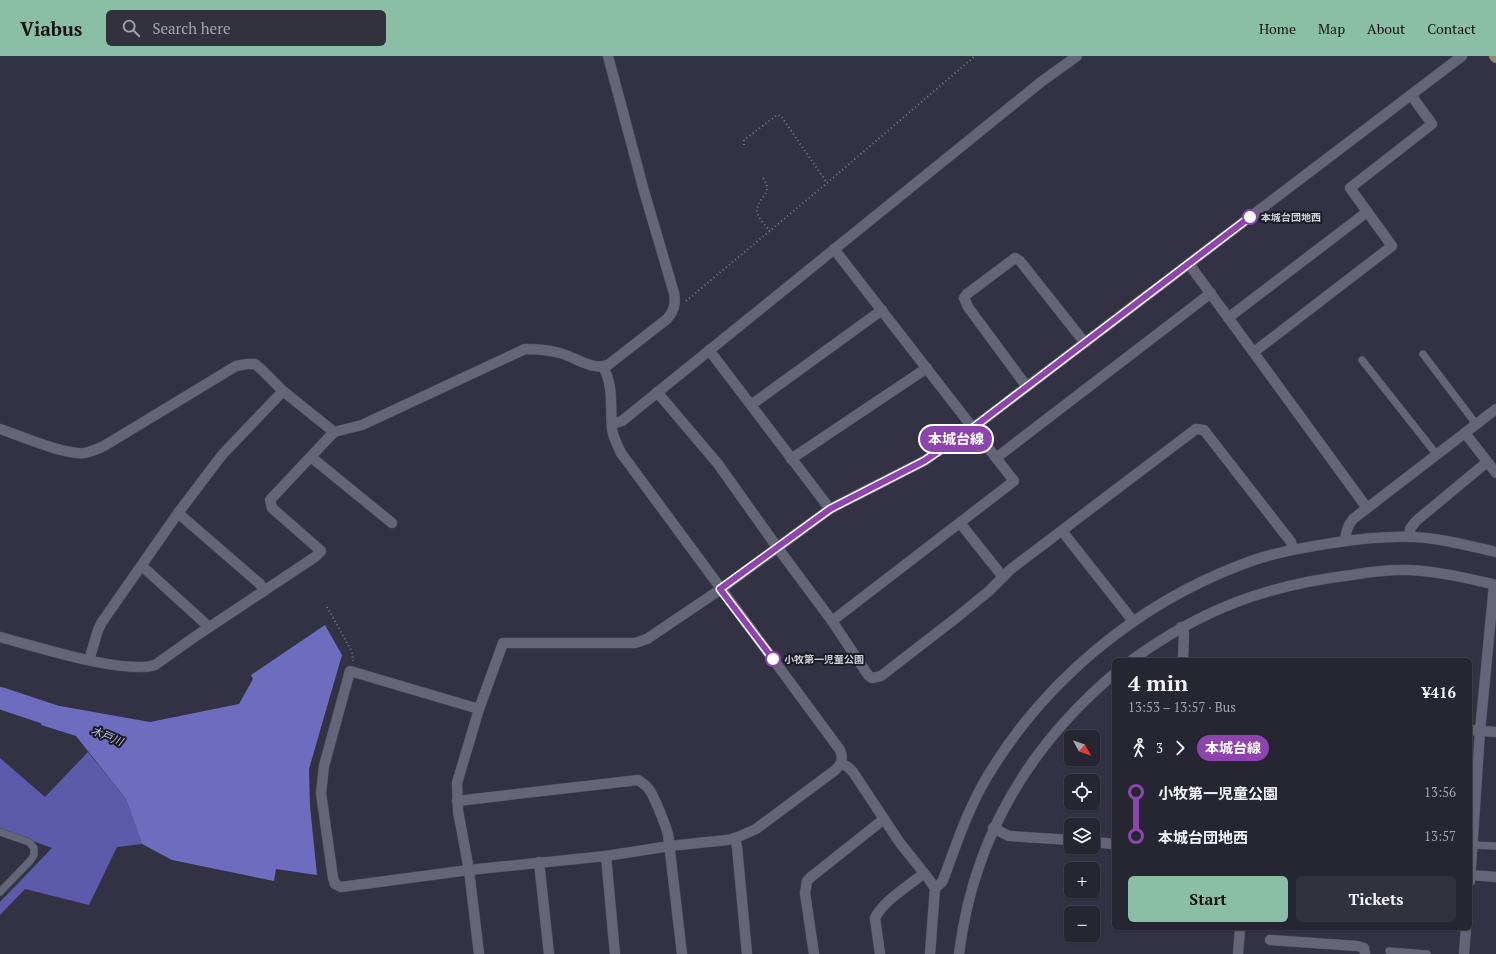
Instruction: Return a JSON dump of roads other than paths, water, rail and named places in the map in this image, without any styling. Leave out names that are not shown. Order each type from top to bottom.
[{"type":"street","points":[[0,637],[89,660],[121,666],[147,667],[155,665],[209,627],[315,557],[320,551],[272,508],[270,500],[334,432],[362,425],[525,350],[548,350],[562,353],[593,366],[602,367],[608,365],[673,313],[675,300],[674,293],[644,191],[608,56]]},
{"type":"street","points":[[612,424],[622,421],[1041,82],[1077,56]]},
{"type":"street","points":[[479,954],[469,870],[457,802],[457,783],[479,709],[503,643],[635,643],[646,639],[667,627],[830,509],[924,461],[974,427],[1462,56]]},
{"type":"street","points":[[1254,352],[1392,246],[1350,188],[1432,124],[1411,95]]},
{"type":"street","points":[[1228,318],[1367,212]]},
{"type":"street","points":[[832,621],[1014,481],[974,427],[834,249]]},
{"type":"street","points":[[1027,387],[968,307],[964,298],[967,294],[1015,258],[1020,261],[1085,343]]},
{"type":"street","points":[[1188,264],[1211,293],[1367,508]]},
{"type":"street","points":[[996,458],[1211,293]]},
{"type":"street","points":[[751,405],[882,310]]},
{"type":"street","points":[[709,350],[830,509]]},
{"type":"street","points":[[0,429],[70,453],[93,451],[104,446],[236,366],[255,364],[283,391],[334,432]]},
{"type":"street","points":[[479,709],[350,672],[324,766],[321,793],[333,878],[336,884],[341,887],[469,870],[606,856],[735,838],[756,829],[834,771],[841,763],[842,754],[840,750],[621,453],[616,444],[612,430],[609,378],[602,367]]},
{"type":"street","points":[[791,459],[928,368]]},
{"type":"street","points":[[89,660],[102,622],[178,513],[222,455],[283,391]]},
{"type":"street","points":[[657,392],[718,464],[832,621],[868,675],[872,678],[881,676],[989,591],[1011,569],[1062,532],[1196,429],[1200,429],[1208,434],[1291,542],[1293,550]]},
{"type":"street","points":[[1345,541],[1349,523],[1496,409]]},
{"type":"street","points":[[1465,433],[1496,473]]},
{"type":"street","points":[[311,457],[392,523]]},
{"type":"street","points":[[1410,537],[1410,529],[1416,521],[1487,462]]},
{"type":"street","points":[[178,513],[260,584],[264,591]]},
{"type":"street","points":[[960,523],[1003,577]]},
{"type":"street","points":[[1062,532],[1133,621]]},
{"type":"street","points":[[935,888],[942,882],[964,824],[986,779],[1020,727],[1059,683],[1100,646],[1152,608],[1212,577],[1244,564],[1293,550],[1345,541],[1387,537],[1410,537],[1441,540],[1496,552]]},
{"type":"street","points":[[142,566],[209,627]]},
{"type":"street","points":[[1135,658],[1181,627],[1207,614],[1262,592],[1294,584],[1377,571],[1404,570],[1450,576],[1495,585],[1475,730],[1472,845]]},
{"type":"street","points":[[1181,627],[1184,633],[1183,658]]},
{"type":"street","points":[[958,954],[964,920],[974,880],[980,860],[993,828],[1024,774],[1044,746],[1097,688],[1112,676]]},
{"type":"street","points":[[1475,730],[1496,732]]},
{"type":"street","points":[[841,763],[853,772],[900,843],[935,888],[930,954]]},
{"type":"street","points":[[457,802],[638,780],[648,788],[666,826],[670,846],[682,954]]},
{"type":"street","points":[[814,954],[805,893],[807,881],[811,876],[884,819]]},
{"type":"street","points":[[993,828],[1010,836],[1064,840]]},
{"type":"street","points":[[735,838],[748,954]]},
{"type":"street","points":[[1100,843],[1112,844]]},
{"type":"street","points":[[606,856],[616,954]]},
{"type":"street","points":[[539,862],[549,954]]},
{"type":"street","points":[[880,954],[875,918],[877,913],[924,873]]},
{"type":"street","points":[[1472,878],[1496,877]]},
{"type":"street","points":[[1238,954],[1240,930]]},
{"type":"street","points":[[1464,954],[1466,930]]},
{"type":"street","points":[[1270,940],[1357,946],[1364,948],[1365,954]]},
{"type":"lane","points":[[1423,354],[1476,424]]},
{"type":"lane","points":[[1362,360],[1437,455]]},
{"type":"lane","points":[[0,832],[29,842],[34,848],[34,855],[30,862],[0,892]]},
{"type":"lane","points":[[1472,845],[1496,846]]},
{"type":"lane","points":[[1390,951],[1427,954]]},
{"type":"water","points":[[325,625],[342,655],[309,769],[310,806],[317,875],[276,869],[274,881],[172,860],[142,844],[126,799],[76,736],[41,725],[42,721],[33,717],[38,704],[60,706],[150,722],[239,704],[253,679],[251,675]]},
{"type":"waterway","name":"木戸川","points":[[0,698],[63,719]]},
{"type":"place","name":"本城台団地西","points":[[1250,217]]},
{"type":"place","name":"小牧第一児童公園","points":[[773,659]]}]
